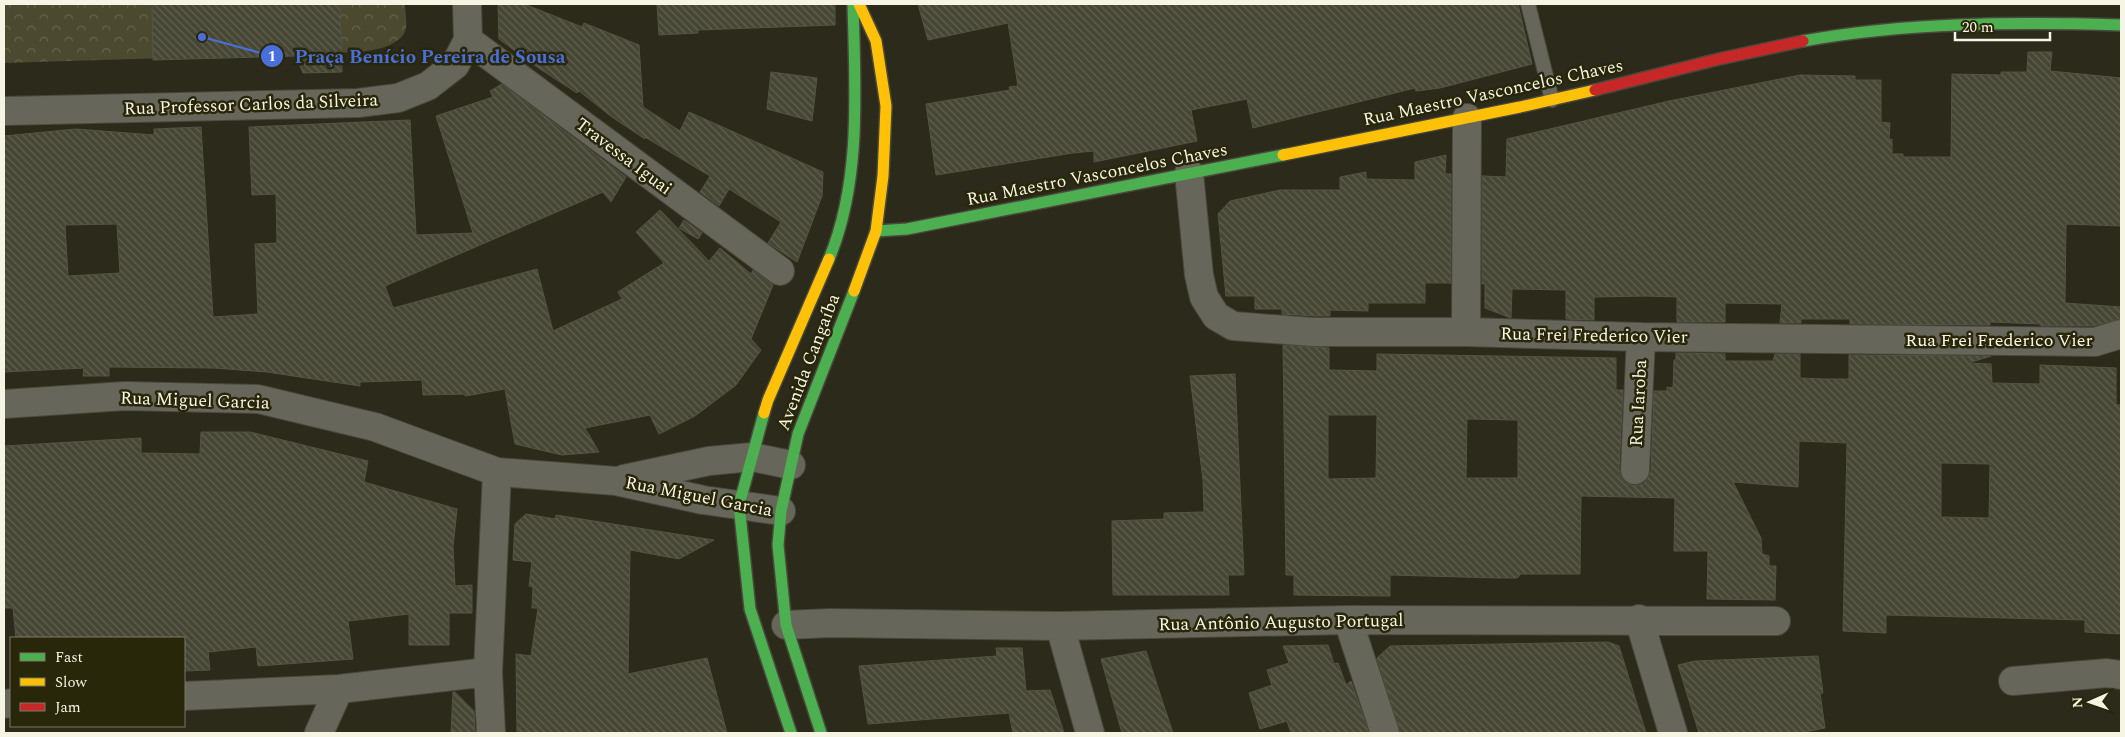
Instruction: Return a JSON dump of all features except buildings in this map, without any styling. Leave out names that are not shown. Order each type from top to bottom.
[{"type":"main road","name":"Avenida Cangaíba","points":[[791,733],[750,609],[739,506],[768,400],[836,241],[852,166],[855,110],[853,4]]},
{"type":"main road","name":"Avenida Cangaíba","points":[[821,733],[786,624],[778,545],[782,511],[798,434],[876,232],[883,176],[886,106],[876,41],[859,4]]},
{"type":"main road","name":"Rua Maestro Vasconcelos Chaves","points":[[876,232],[907,229],[1467,118],[1552,100],[1714,60],[1820,38],[1943,25],[2069,23],[2121,25]]},
{"type":"street","name":"Rua Professor Carlos da Silveira","points":[[4,111],[358,102],[398,98],[428,86],[455,65],[468,40],[467,4]]},
{"type":"street","name":"Travessa Iguai","points":[[468,40],[780,271]]},
{"type":"street","points":[[1466,332],[1467,118]]},
{"type":"street","name":"Rua Frei Frederico Vier","points":[[1189,173],[1199,275],[1204,297],[1216,316],[1233,326],[1313,332],[1466,332],[1641,337],[2095,342],[2121,334]]},
{"type":"street","name":"Rua Iaroba","points":[[1635,470],[1641,337]]},
{"type":"street","name":"Rua Miguel Garcia","points":[[4,404],[125,396],[258,399],[375,427],[497,472],[616,480],[703,500],[782,511]]},
{"type":"street","name":"Rua Miguel Garcia","points":[[616,480],[709,461],[752,457],[792,465]]},
{"type":"street","points":[[491,733],[488,672],[497,472]]},
{"type":"street","points":[[1639,619],[1673,733]]},
{"type":"street","name":"Rua Antônio Augusto Portugal","points":[[786,624],[1060,626],[1348,620],[1639,619],[1776,621]]},
{"type":"street","points":[[1348,620],[1385,733]]},
{"type":"street","points":[[1060,626],[1090,733]]},
{"type":"street","points":[[185,696],[339,689],[488,672]]},
{"type":"street","points":[[2013,681],[2107,673],[2121,675]]},
{"type":"street","points":[[319,733],[339,689]]},
{"type":"lane","points":[[1528,4],[1552,100]]},
{"type":"green space","points":[[4,4],[405,4],[406,28],[404,34],[393,43],[379,49],[358,52],[4,63]]},
{"type":"traffic: fast","points":[[829,259],[840,229],[852,165],[855,100],[853,4]]},
{"type":"traffic: fast","points":[[1803,41],[1882,30],[1922,27],[2001,24],[2121,25]]},
{"type":"traffic: fast","points":[[876,231],[907,229],[1283,155]]},
{"type":"traffic: fast","points":[[821,733],[786,625],[778,545],[781,511],[798,434],[854,291]]},
{"type":"traffic: fast","points":[[764,413],[739,505],[750,609],[791,733]]},
{"type":"traffic: slow","points":[[854,291],[876,231],[883,176],[886,106],[876,41],[859,4]]},
{"type":"traffic: slow","points":[[1283,155],[1595,90]]},
{"type":"traffic: slow","points":[[764,413],[829,259]]},
{"type":"traffic: jam","points":[[1595,90],[1719,59],[1803,41]]},
{"type":"place","name":"Praça Benício Pereira de Sousa","points":[[202,37]]}]
